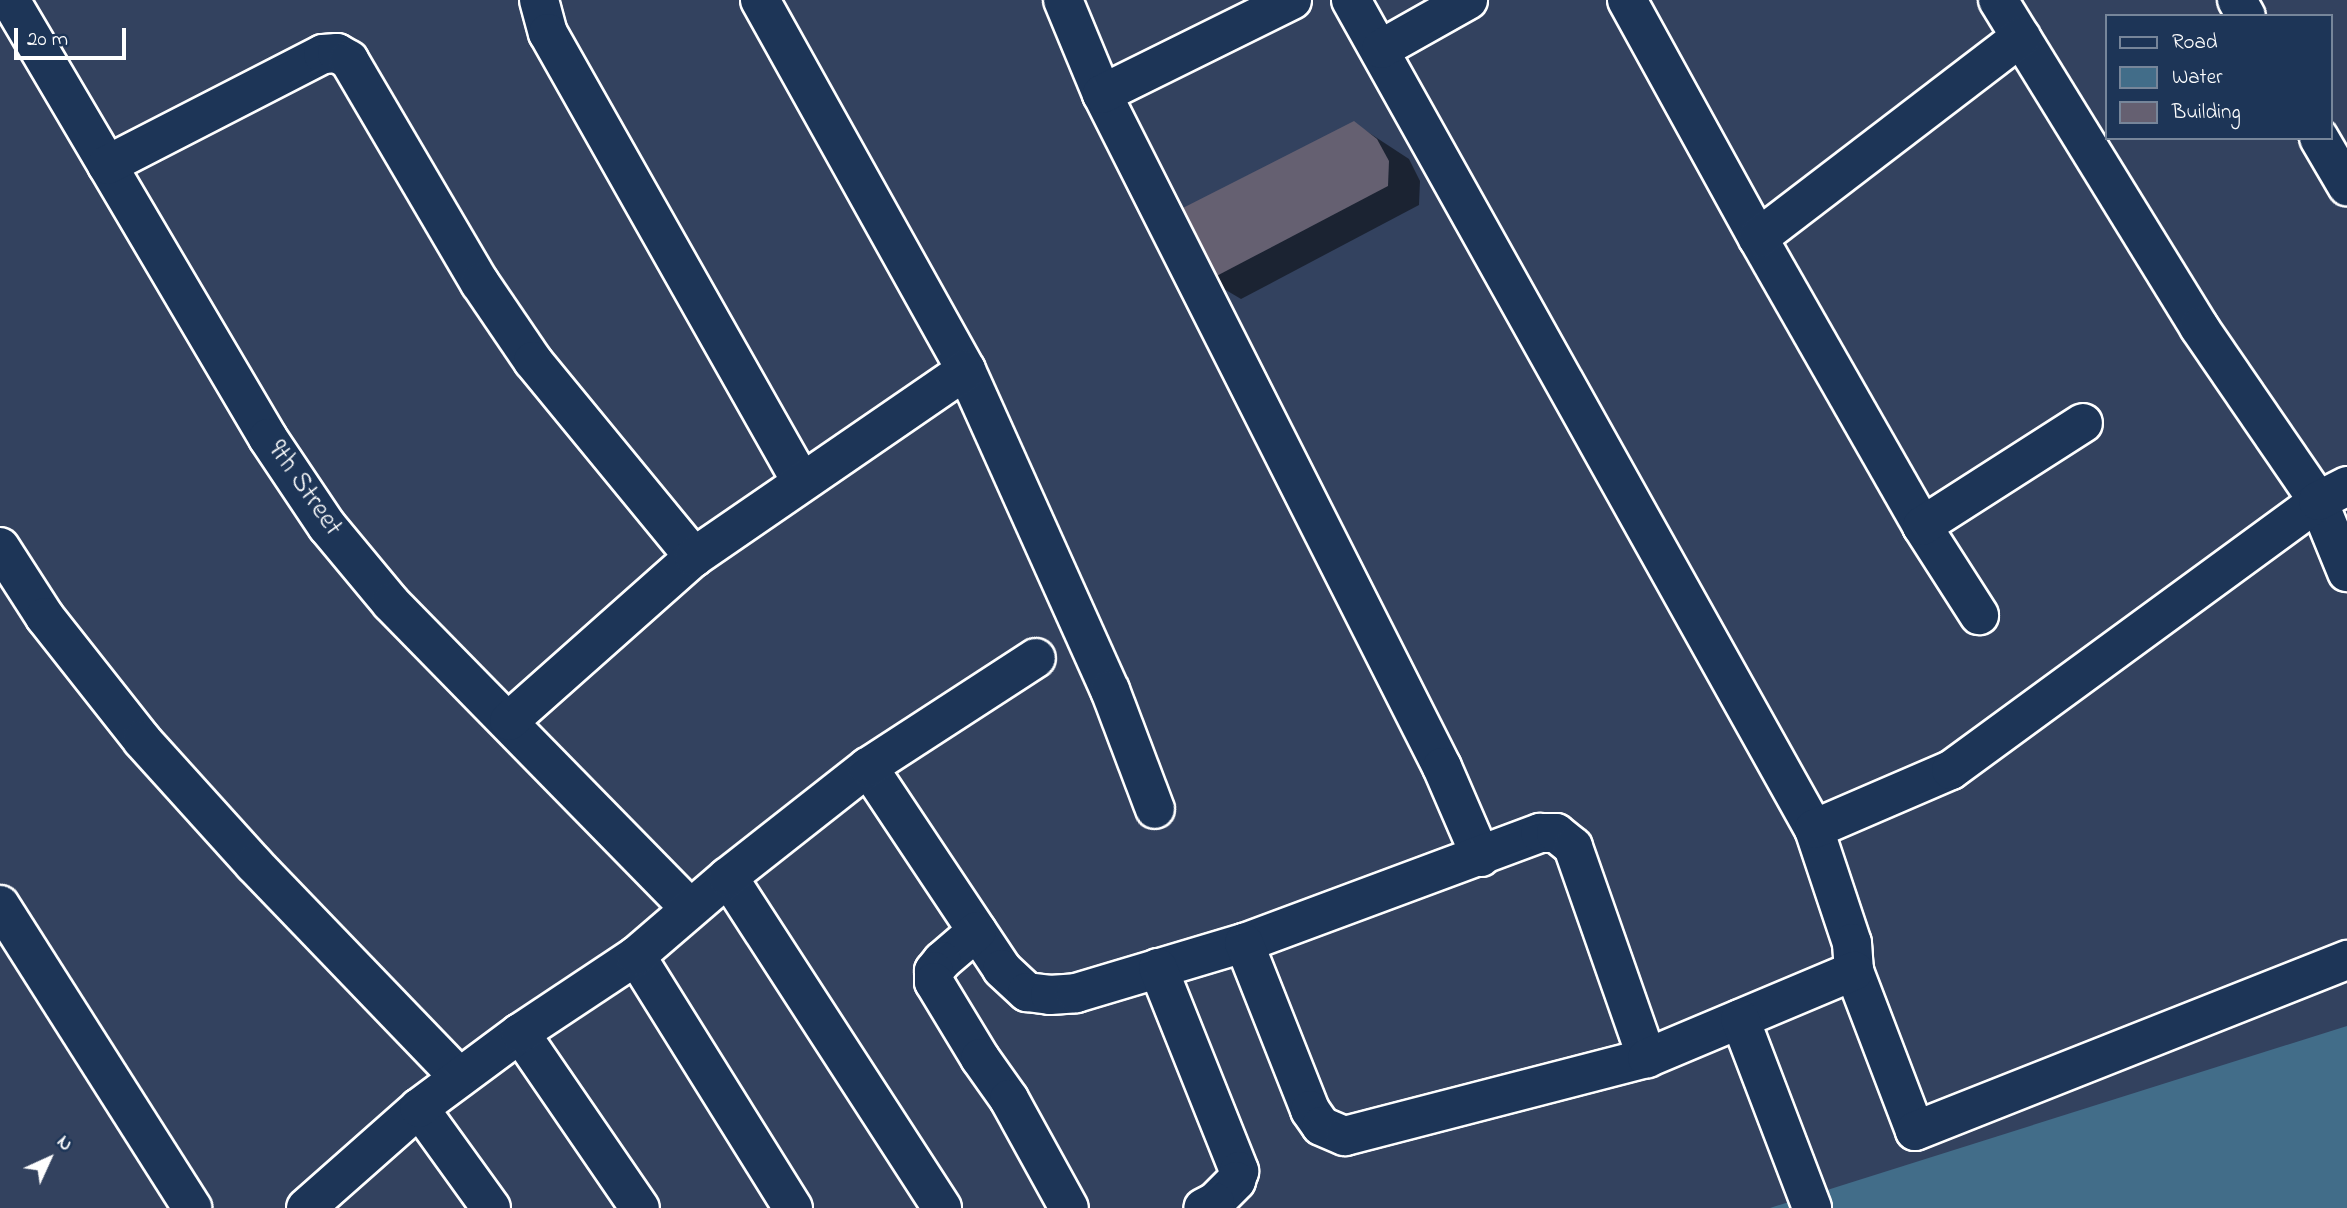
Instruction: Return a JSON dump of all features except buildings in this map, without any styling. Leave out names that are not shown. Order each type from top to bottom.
[{"type":"street","name":"9th Street","points":[[10,0],[268,438],[327,526],[391,603],[690,908]]},
{"type":"street","points":[[760,0],[966,370],[1110,690],[1155,809]]},
{"type":"street","points":[[1063,0],[1102,94],[1442,767],[1481,857]]},
{"type":"street","points":[[1102,94],[1292,0]]},
{"type":"street","points":[[1351,0],[1381,49],[1814,829],[1852,943],[1854,971],[1915,1131],[2347,960]]},
{"type":"street","points":[[1381,49],[1468,0]]},
{"type":"street","points":[[1627,0],[1758,238],[1922,526],[1979,615]]},
{"type":"street","points":[[1998,0],[2199,327],[2332,493],[2347,572]]},
{"type":"street","points":[[546,3],[548,33],[801,481]]},
{"type":"street","points":[[1758,238],[2021,37]]},
{"type":"street","points":[[107,165],[323,54],[337,53],[349,60],[480,283],[533,361],[694,557]]},
{"type":"street","points":[[2320,140],[2347,187]]},
{"type":"street","points":[[509,722],[694,557],[966,370]]},
{"type":"street","points":[[1922,526],[2083,423]]},
{"type":"street","points":[[1814,829],[1951,770],[2332,493]]},
{"type":"street","points":[[0,547],[45,617],[142,740],[254,864],[459,1077]]},
{"type":"street","points":[[306,1208],[419,1108],[520,1033],[636,956],[728,877],[869,767],[1036,658]]},
{"type":"street","points":[[869,767],[1002,969],[1027,992],[1050,995],[1076,993],[1244,943],[1540,834],[1556,833],[1573,847],[1647,1058]]},
{"type":"street","points":[[728,877],[942,1208]]},
{"type":"street","points":[[0,905],[192,1208]]},
{"type":"street","points":[[977,931],[942,961],[934,971],[934,982],[980,1058],[1009,1098],[1069,1208]]},
{"type":"street","points":[[1244,943],[1310,1110],[1321,1126],[1345,1136],[1647,1058],[1854,971]]},
{"type":"street","points":[[636,956],[793,1208]]},
{"type":"street","points":[[1158,968],[1239,1171],[1237,1181],[1215,1202],[1203,1208]]},
{"type":"street","points":[[1740,1019],[1812,1208]]},
{"type":"street","points":[[520,1033],[640,1208]]},
{"type":"street","points":[[419,1108],[491,1208]]},
{"type":"water","points":[[2347,1026],[2347,1208],[1770,1208]]}]
